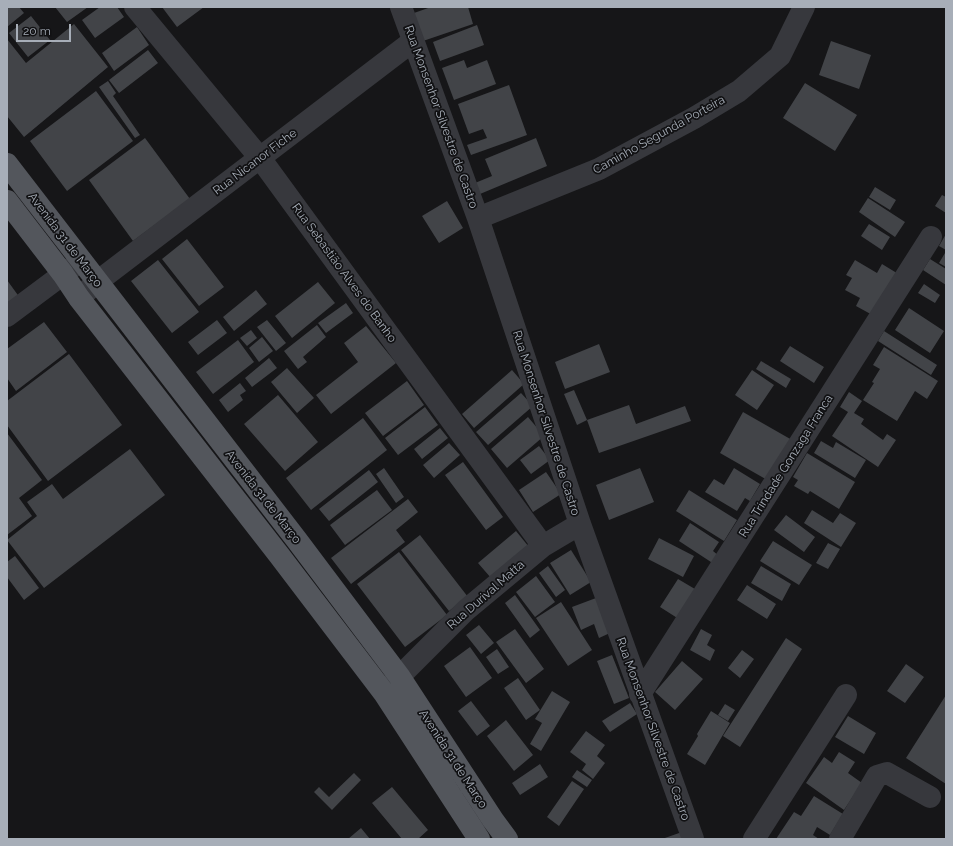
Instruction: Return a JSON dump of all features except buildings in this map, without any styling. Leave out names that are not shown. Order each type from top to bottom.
[{"type":"main road","name":"Avenida 31 de Março","points":[[7,164],[296,538],[399,676],[492,820],[506,839]]},
{"type":"main road","name":"Avenida 31 de Março","points":[[7,201],[63,274],[79,298],[280,555],[384,693],[479,839]]},
{"type":"street","name":"Rua Sebastião Alves do Banho","points":[[135,7],[260,158],[542,546]]},
{"type":"street","name":"Caminho Segunda Porteira","points":[[478,218],[599,169],[694,118],[739,91],[780,56],[804,7]]},
{"type":"street","name":"Rua Monsenhor Silvestre de Castro","points":[[400,11],[413,41],[478,218],[580,524],[693,839]]},
{"type":"street","name":"Rua Nicanor Fiche","points":[[79,298],[97,282],[413,41]]},
{"type":"street","name":"Rua Trindade Gonzaga Franca","points":[[640,694],[931,237]]},
{"type":"street","points":[[7,316],[81,261]]},
{"type":"street","name":"Rua Durival Matta","points":[[384,693],[399,676],[466,610],[542,546],[580,524]]},
{"type":"street","points":[[754,839],[846,695]]},
{"type":"street","points":[[840,839],[877,776],[882,773],[887,773],[930,797]]},
{"type":"street","points":[[479,839],[492,820]]}]
